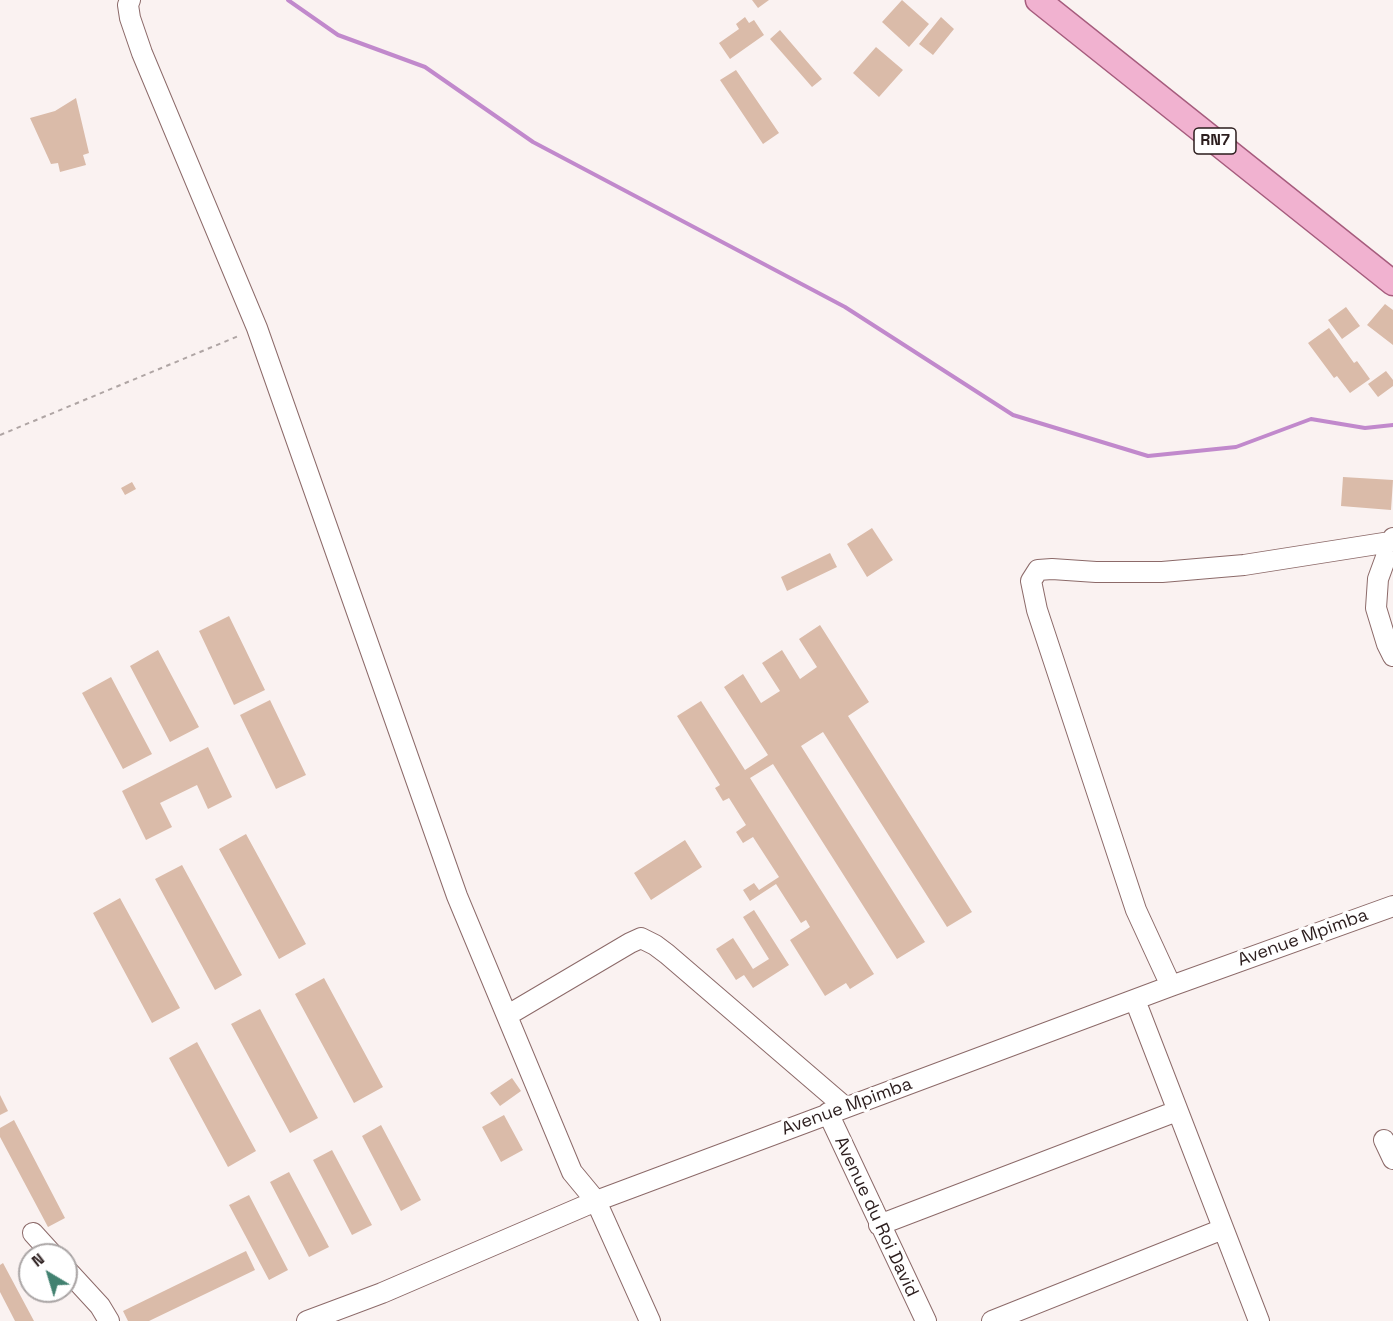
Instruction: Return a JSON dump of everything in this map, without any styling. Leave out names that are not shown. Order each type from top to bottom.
[{"type":"main road","name":"RN7","points":[[1038,0],[1393,283]]},
{"type":"street","points":[[128,2],[130,18],[142,53],[257,328],[457,896],[572,1172],[596,1201],[650,1321]]},
{"type":"street","points":[[1171,986],[1136,910],[1037,610],[1031,581],[1038,570],[1162,572],[1244,565],[1392,540],[1378,579],[1376,608],[1393,656]]},
{"type":"street","name":"Avenue Mpimba","points":[[307,1321],[382,1293],[596,1201],[1171,986],[1393,906]]},
{"type":"street","points":[[508,1015],[641,938],[667,954],[836,1110]]},
{"type":"street","points":[[1135,1000],[1259,1321]]},
{"type":"street","name":"Avenue du Roi David","points":[[836,1110],[879,1225],[926,1321]]},
{"type":"street","points":[[879,1225],[1177,1111]]},
{"type":"street","points":[[1384,1140],[1393,1159]]},
{"type":"street","points":[[992,1321],[1223,1229]]},
{"type":"street","points":[[33,1233],[42,1243]]},
{"type":"street","points":[[78,1282],[100,1306],[109,1321]]},
{"type":"path","points":[[0,435],[257,328]]},
{"type":"building","points":[[752,0],[769,0],[758,8]]},
{"type":"building","points":[[902,0],[929,24],[909,47],[882,22]]},
{"type":"building","points":[[745,17],[749,23],[754,20],[764,35],[730,59],[719,43],[739,29],[736,24]]},
{"type":"building","points":[[941,17],[954,29],[933,55],[919,44]]},
{"type":"building","points":[[780,30],[822,79],[812,87],[770,39]]},
{"type":"building","points":[[876,47],[903,70],[879,97],[853,73]]},
{"type":"building","points":[[736,70],[779,133],[763,144],[720,80]]},
{"type":"building","points":[[76,98],[89,153],[83,155],[86,165],[60,172],[58,163],[51,164],[30,118],[55,111]]},
{"type":"building","points":[[1385,304],[1393,310],[1393,345],[1367,325]]},
{"type":"building","points":[[1346,307],[1360,326],[1342,339],[1328,320]]},
{"type":"building","points":[[1329,328],[1354,363],[1357,361],[1370,379],[1350,393],[1337,376],[1334,378],[1308,343]]},
{"type":"building","points":[[1386,371],[1393,380],[1393,386],[1378,397],[1368,384]]},
{"type":"building","points":[[1343,477],[1393,480],[1391,510],[1341,506]]},
{"type":"building","points":[[132,482],[136,489],[125,495],[121,488]]},
{"type":"building","points":[[872,528],[893,560],[867,577],[847,544]]},
{"type":"building","points":[[830,553],[837,567],[787,591],[781,577]]},
{"type":"building","points":[[229,616],[265,690],[234,705],[199,631]]},
{"type":"building","points":[[820,625],[869,702],[848,716],[972,912],[947,927],[823,732],[801,746],[925,942],[897,959],[773,764],[750,778],[874,974],[850,989],[846,983],[825,996],[790,940],[810,927],[806,920],[801,923],[776,884],[750,901],[743,890],[754,883],[759,890],[779,877],[753,837],[743,843],[736,832],[746,825],[729,798],[723,801],[715,788],[720,785],[677,716],[701,701],[745,770],[768,755],[724,687],[743,674],[761,703],[780,691],[762,663],[782,650],[800,679],[817,667],[799,639]]},
{"type":"building","points":[[158,650],[199,727],[170,742],[130,666]]},
{"type":"building","points":[[111,677],[152,754],[123,769],[82,693]]},
{"type":"building","points":[[270,700],[306,775],[276,789],[240,715]]},
{"type":"building","points":[[208,747],[232,797],[208,809],[197,785],[160,803],[172,827],[146,840],[122,791]]},
{"type":"building","points":[[246,834],[306,944],[279,959],[219,849]]},
{"type":"building","points":[[685,840],[702,867],[651,900],[634,873]]},
{"type":"building","points":[[182,865],[242,975],[215,990],[155,879]]},
{"type":"building","points":[[120,898],[180,1008],[152,1023],[93,913]]},
{"type":"building","points":[[754,910],[789,965],[753,988],[744,975],[736,980],[716,949],[733,938],[753,969],[769,959],[743,917]]},
{"type":"building","points":[[324,978],[383,1087],[354,1103],[295,994]]},
{"type":"building","points":[[260,1009],[318,1118],[290,1133],[231,1024]]},
{"type":"building","points":[[197,1042],[256,1151],[228,1167],[169,1058]]},
{"type":"building","points":[[512,1078],[521,1091],[500,1106],[490,1093]]},
{"type":"building","points":[[0,1095],[8,1111],[0,1115]]},
{"type":"building","points":[[504,1115],[523,1150],[501,1162],[482,1127]]},
{"type":"building","points":[[14,1120],[65,1218],[48,1227],[0,1137],[0,1128]]},
{"type":"building","points":[[381,1125],[421,1200],[401,1211],[362,1136]]},
{"type":"building","points":[[332,1150],[372,1225],[352,1235],[313,1160]]},
{"type":"building","points":[[289,1172],[329,1247],[309,1257],[270,1182]]},
{"type":"building","points":[[249,1195],[288,1270],[269,1280],[229,1205]]},
{"type":"building","points":[[246,1251],[255,1270],[149,1321],[128,1321],[123,1311]]},
{"type":"building","points":[[3,1263],[18,1291],[18,1303],[24,1303],[34,1321],[15,1321],[0,1292],[0,1265]]},
{"type":"waterway","points":[[288,0],[338,35],[425,67],[533,142],[845,307],[1013,415],[1148,456],[1236,447],[1311,419],[1365,428],[1393,425]]}]
